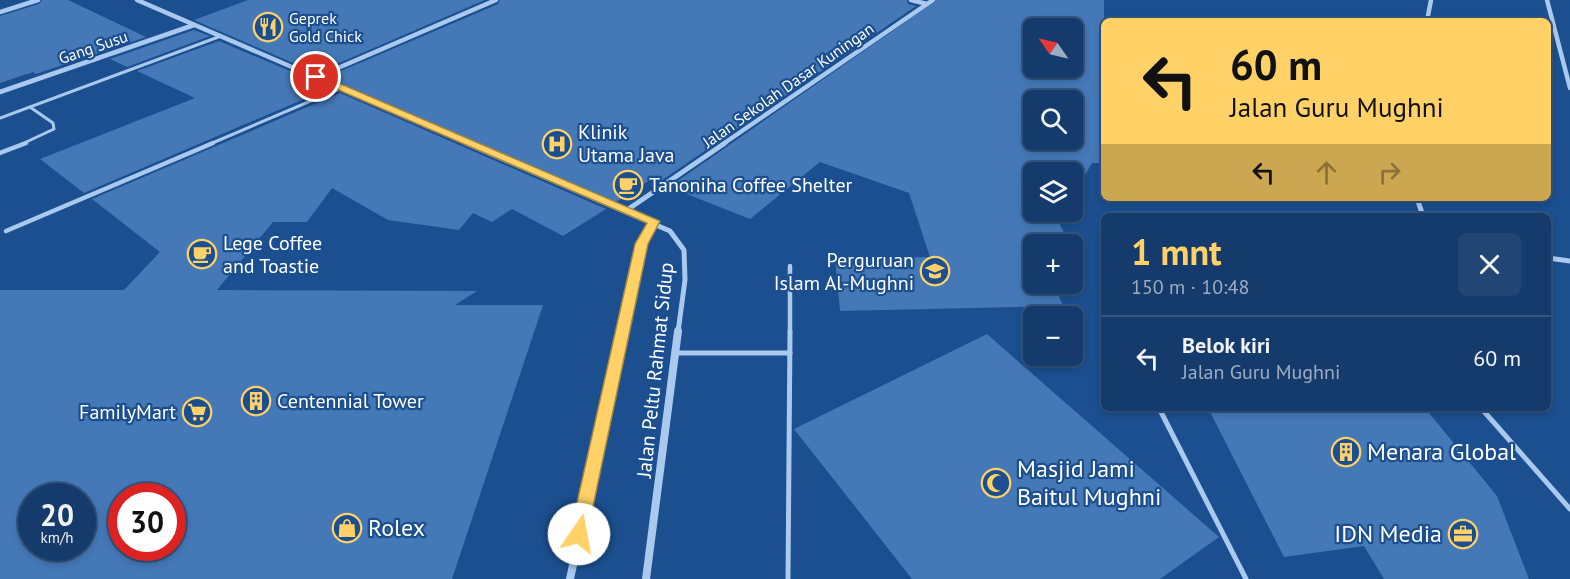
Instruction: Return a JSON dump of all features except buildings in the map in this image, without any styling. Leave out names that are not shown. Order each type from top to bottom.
[{"type":"street","points":[[0,12],[38,0]]},
{"type":"street","points":[[136,0],[654,221]]},
{"type":"street","points":[[316,77],[496,0]]},
{"type":"street","points":[[911,0],[927,4]]},
{"type":"street","name":"Jalan Sekolah Dasar Kuningan","points":[[627,210],[933,0]]},
{"type":"street","points":[[1428,18],[1431,0]]},
{"type":"street","points":[[1547,0],[1570,88]]},
{"type":"street","name":"Gang Susu","points":[[0,92],[194,25]]},
{"type":"street","name":"Jalan Peltu Rahmat Sidup","points":[[570,579],[642,244],[654,221],[670,231],[684,250],[686,280],[646,579]]},
{"type":"street","points":[[1551,258],[1570,261]]},
{"type":"lane","points":[[0,118],[221,36]]},
{"type":"lane","points":[[6,231],[341,88]]},
{"type":"lane","points":[[0,153],[43,136],[54,129],[53,123],[30,108]]},
{"type":"lane","points":[[788,579],[790,266]]},
{"type":"lane","points":[[677,353],[790,353]]},
{"type":"lane","points":[[1161,411],[1246,579]]},
{"type":"lane","points":[[1484,411],[1570,509]]},
{"type":"place","name":"Geprek Gold Chick","points":[[268,27]]},
{"type":"place","name":"Klinik Utama Java","points":[[557,144]]},
{"type":"place","name":"Tanoniha Coffee Shelter","points":[[628,185]]},
{"type":"place","name":"Lege Coffee and Toastie","points":[[202,254]]},
{"type":"place","name":"Perguruan Islam Al-Mughni","points":[[935,271]]},
{"type":"place","name":"Centennial Tower","points":[[256,401]]},
{"type":"place","name":"FamilyMart","points":[[197,412]]},
{"type":"place","name":"Menara Global","points":[[1346,452]]},
{"type":"place","name":"Masjid Jami Baitul Mughni","points":[[996,483]]},
{"type":"place","name":"Rolex","points":[[347,528]]},
{"type":"place","name":"IDN Media","points":[[1463,534]]},
{"type":"route","points":[[316,77],[654,221],[642,244],[579,534]]}]
